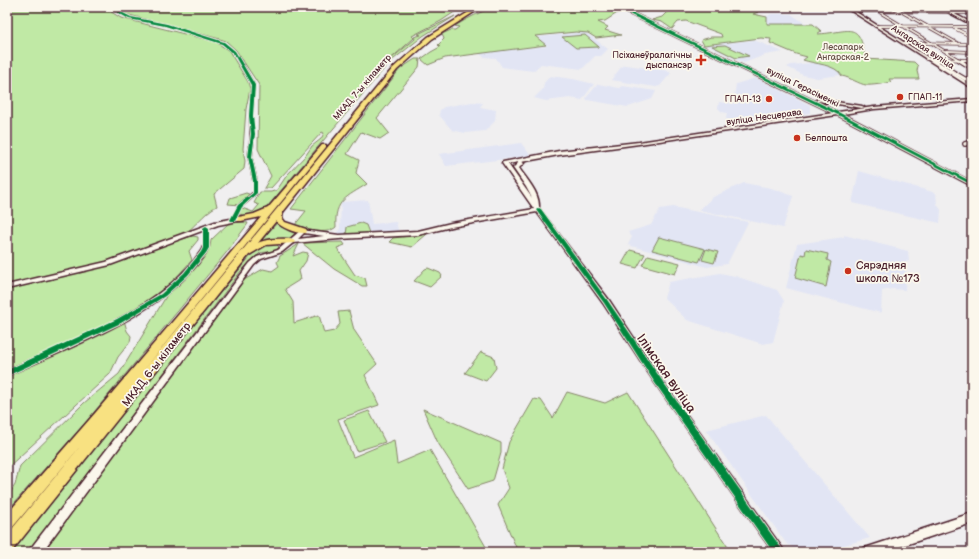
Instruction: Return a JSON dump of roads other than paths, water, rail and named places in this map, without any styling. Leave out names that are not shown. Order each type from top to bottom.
[{"type":"highway","name":"МКАД, 7-ы кіламетр","points":[[365,96],[389,67],[408,50],[441,26],[478,7]]},
{"type":"highway","name":"МКАД, 7-ы кіламетр","points":[[304,181],[403,60],[443,29],[478,7]]},
{"type":"highway","name":"МКАД, 6-ы кіламетр","points":[[7,546],[117,413],[238,261],[295,180],[328,141]]},
{"type":"highway","name":"МКАД, 6-ы кіламетр","points":[[7,524],[95,421],[252,232],[304,181]]},
{"type":"highway","points":[[237,220],[256,216],[277,207],[278,218],[282,224],[303,231]]},
{"type":"highway","points":[[237,220],[254,223],[252,232]]},
{"type":"highway","points":[[238,261],[256,247],[264,243],[291,241]]},
{"type":"main road","name":"вуліца Герасіменкі","points":[[628,7],[629,11],[638,17],[839,114],[972,184]]},
{"type":"main road","name":"Ангарская вуліца","points":[[846,7],[972,88]]},
{"type":"main road","points":[[939,7],[972,24]]},
{"type":"main road","points":[[800,95],[836,104],[874,108]]},
{"type":"main road","name":"вуліца Несцерава","points":[[520,161],[874,108],[972,100]]},
{"type":"main road","name":"Ілімская вуліца","points":[[520,161],[507,161],[505,164],[521,188],[538,208],[606,302],[654,374],[779,552]]},
{"type":"main road","points":[[291,241],[339,236],[418,233],[538,208],[537,200],[516,168],[520,161]]},
{"type":"main road","points":[[521,188],[529,186]]},
{"type":"main road","points":[[7,287],[108,264],[217,223],[237,220]]},
{"type":"main road","points":[[35,552],[245,272],[257,260],[280,251],[303,231],[339,236]]},
{"type":"main road","points":[[868,552],[972,518]]},
{"type":"street","points":[[110,7],[130,18],[166,25],[223,43],[234,52],[240,62],[253,85],[251,116],[253,134],[250,157],[255,180],[255,194],[240,206],[237,220]]},
{"type":"street","points":[[871,7],[971,66]]},
{"type":"street","points":[[893,7],[957,43]]},
{"type":"street","points":[[852,10],[972,13]]},
{"type":"street","points":[[875,26],[972,27]]},
{"type":"street","points":[[952,27],[972,37]]},
{"type":"street","points":[[908,43],[972,44]]},
{"type":"street","points":[[945,51],[972,52]]},
{"type":"street","points":[[926,59],[972,60]]},
{"type":"street","points":[[932,59],[966,83],[972,83]]},
{"type":"street","points":[[966,83],[972,80]]},
{"type":"street","points":[[965,144],[972,142]]},
{"type":"street","points":[[7,373],[119,321],[163,295],[186,274],[203,253],[206,248],[206,228]]},
{"type":"place","name":"Псіханеўралагічны дыспансэр","points":[[701,60]]},
{"type":"place","name":"ГПАП-11","points":[[900,97]]},
{"type":"place","name":"ГПАП-13","points":[[769,99]]},
{"type":"place","name":"Белпошта","points":[[797,138]]},
{"type":"place","name":"Сярэдняя школа №173","points":[[848,271]]},
{"type":"park label","name":"Лесапарк Ангарская-2","points":[[843,52]]}]
